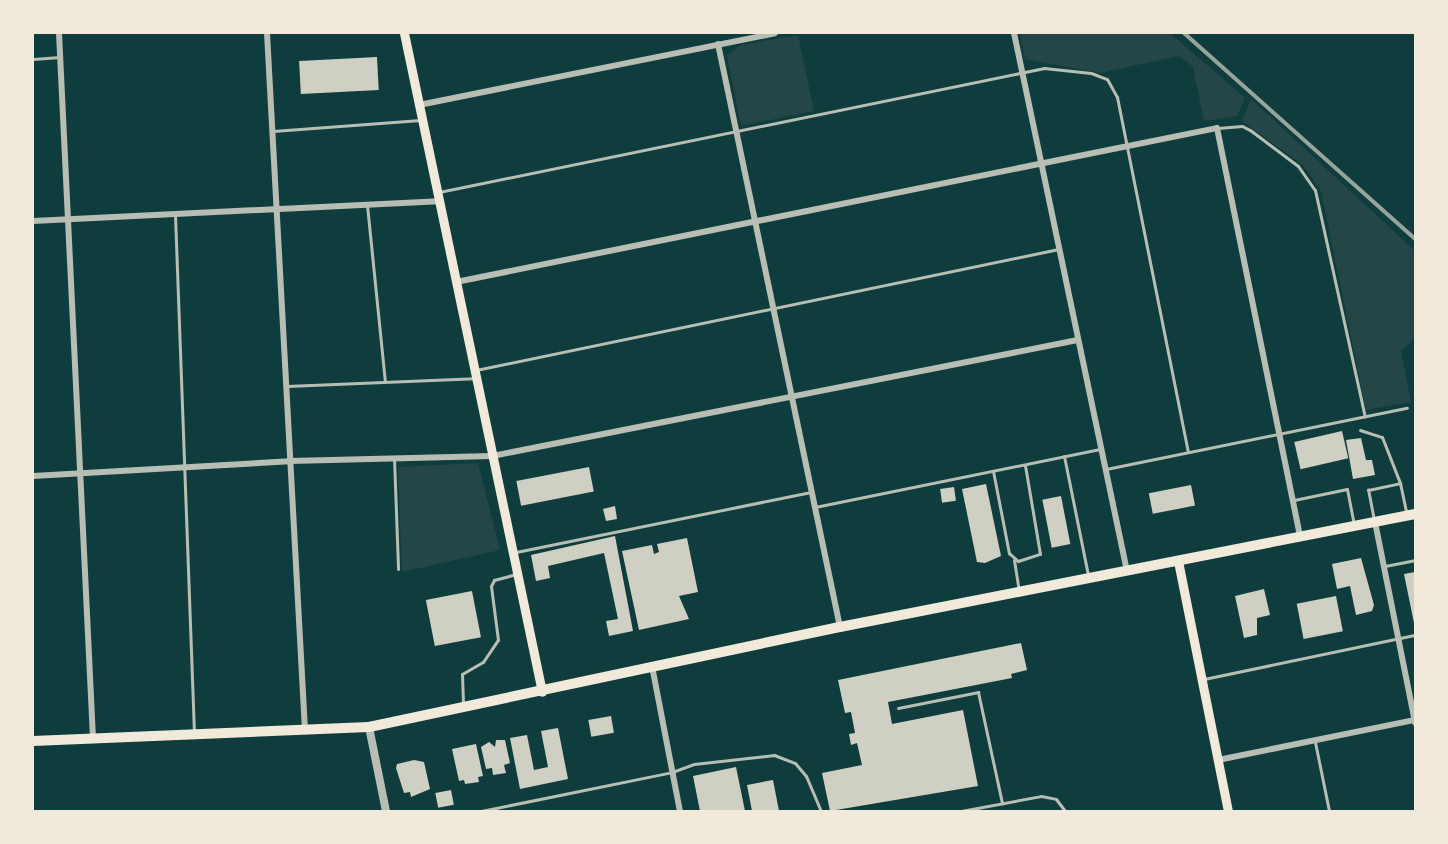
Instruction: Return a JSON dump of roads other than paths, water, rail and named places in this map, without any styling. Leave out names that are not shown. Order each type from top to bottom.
[{"type":"main road","points":[[404,33],[542,692]]},
{"type":"main road","points":[[33,741],[369,727],[840,627],[1411,515]]},
{"type":"main road","points":[[1178,561],[1228,811]]},
{"type":"street","points":[[59,33],[93,739]]},
{"type":"street","points":[[267,33],[304,730]]},
{"type":"street","points":[[419,105],[775,33]]},
{"type":"street","points":[[1014,33],[1127,572]]},
{"type":"street","points":[[718,44],[790,398],[840,627]]},
{"type":"street","points":[[456,282],[1217,128],[1300,537]]},
{"type":"street","points":[[33,221],[367,205],[438,197]]},
{"type":"street","points":[[33,476],[290,461],[492,456],[1078,340]]},
{"type":"street","points":[[1218,760],[1415,721],[1374,522]]},
{"type":"street","points":[[652,666],[680,811]]},
{"type":"street","points":[[369,727],[386,811]]},
{"type":"lane","points":[[33,59],[60,57]]},
{"type":"lane","points":[[438,197],[736,131],[1022,72],[1044,68],[1090,73],[1107,79],[1114,86],[1188,452]]},
{"type":"lane","points":[[273,131],[422,120]]},
{"type":"lane","points":[[1217,128],[1242,126],[1250,130],[1298,166],[1315,189],[1365,417]]},
{"type":"lane","points":[[367,205],[385,382]]},
{"type":"lane","points":[[175,214],[194,735]]},
{"type":"lane","points":[[286,386],[385,382],[475,374],[772,308],[1059,249]]},
{"type":"lane","points":[[1105,469],[1407,408]]},
{"type":"lane","points":[[1360,430],[1382,437],[1411,515]]},
{"type":"lane","points":[[814,507],[1101,449]]},
{"type":"lane","points":[[1064,456],[1089,579]]},
{"type":"lane","points":[[394,459],[398,569]]},
{"type":"lane","points":[[1014,560],[1040,554],[1025,464]]},
{"type":"lane","points":[[993,471],[1009,553],[1014,560],[1020,592]]},
{"type":"lane","points":[[1374,522],[1368,490],[1400,483]]},
{"type":"lane","points":[[1292,501],[1347,489],[1355,526]]},
{"type":"lane","points":[[512,553],[811,492]]},
{"type":"lane","points":[[1383,567],[1415,561]]},
{"type":"lane","points":[[464,708],[462,674],[483,662],[498,640],[491,586],[494,580],[517,574]]},
{"type":"lane","points":[[1202,679],[1415,635]]},
{"type":"lane","points":[[898,708],[978,692],[1002,802]]},
{"type":"lane","points":[[1315,740],[1329,811]]},
{"type":"lane","points":[[481,811],[672,772],[694,764],[774,755],[795,763],[806,776],[821,811]]},
{"type":"lane","points":[[961,811],[1002,802],[1048,797],[1061,803],[1065,811]]},
{"type":"railway","points":[[1184,33],[1415,239]]}]
